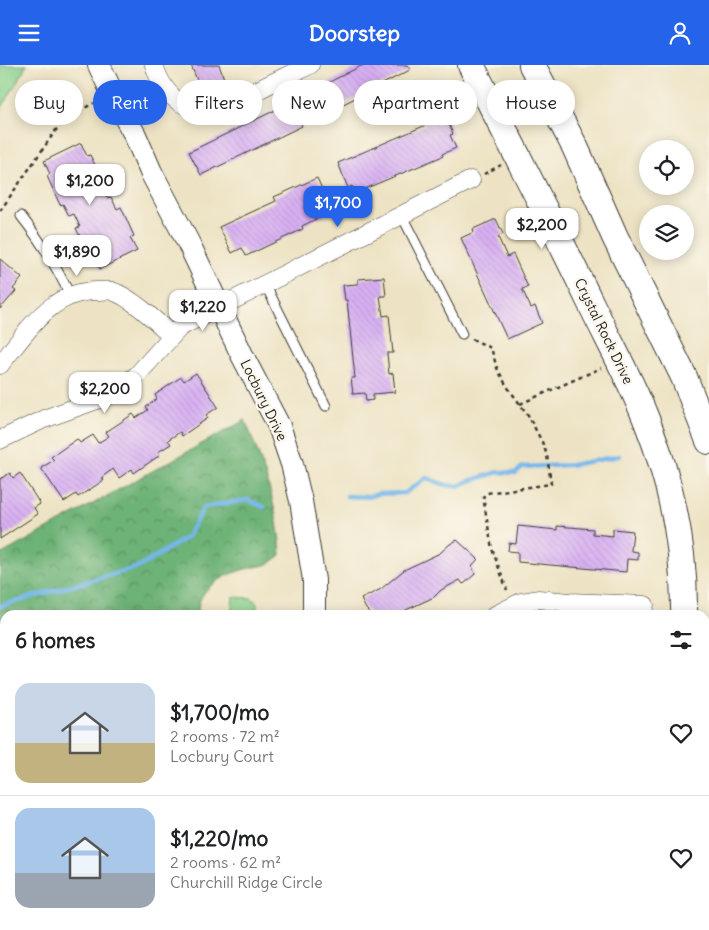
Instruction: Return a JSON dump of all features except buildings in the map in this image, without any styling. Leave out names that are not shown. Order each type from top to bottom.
[{"type":"main road","name":"Crystal Rock Drive","points":[[471,65],[568,255],[646,419],[665,478],[677,525],[683,561],[684,610]]},
{"type":"main road","points":[[532,65],[575,147],[615,237],[684,377],[709,441]]},
{"type":"street","name":"Locbury Drive","points":[[99,65],[279,426],[292,464],[301,501],[314,580],[314,610]]},
{"type":"street","points":[[154,65],[158,78],[166,92],[178,102],[192,108],[208,109],[226,105],[310,65]]},
{"type":"street","points":[[0,440],[44,419],[105,397],[137,375],[180,327],[219,305],[265,284],[471,180]]},
{"type":"street","points":[[0,365],[43,313],[56,302],[70,295],[88,291],[111,291],[130,301],[171,335]]},
{"type":"street","points":[[505,610],[521,602],[538,599],[569,609],[645,605]]},
{"type":"lane","points":[[401,214],[462,333]]},
{"type":"lane","points":[[21,216],[53,261],[70,295]]},
{"type":"lane","points":[[265,284],[326,406]]},
{"type":"path","points":[[0,211],[56,130],[73,113],[93,103]]},
{"type":"path","points":[[471,180],[505,163]]},
{"type":"path","points":[[462,333],[491,348],[497,368],[542,442],[547,455],[551,483],[487,493],[482,497],[492,549],[503,581],[515,605]]},
{"type":"path","points":[[520,404],[607,366]]},
{"type":"green space","points":[[0,65],[27,65],[18,80],[15,80],[15,85],[0,111]]},
{"type":"green space","points":[[245,420],[269,486],[277,520],[281,555],[268,564],[248,568],[220,579],[201,598],[198,610],[0,610],[0,555]]},
{"type":"green space","points":[[233,597],[252,598],[257,604],[257,610],[232,610]]},
{"type":"waterway","points":[[347,496],[369,497],[377,494],[405,493],[426,478],[446,485],[456,486],[498,472],[516,473],[522,467],[571,465],[619,456]]},
{"type":"waterway","points":[[0,606],[139,567],[187,537],[204,507],[248,500],[264,507]]}]
